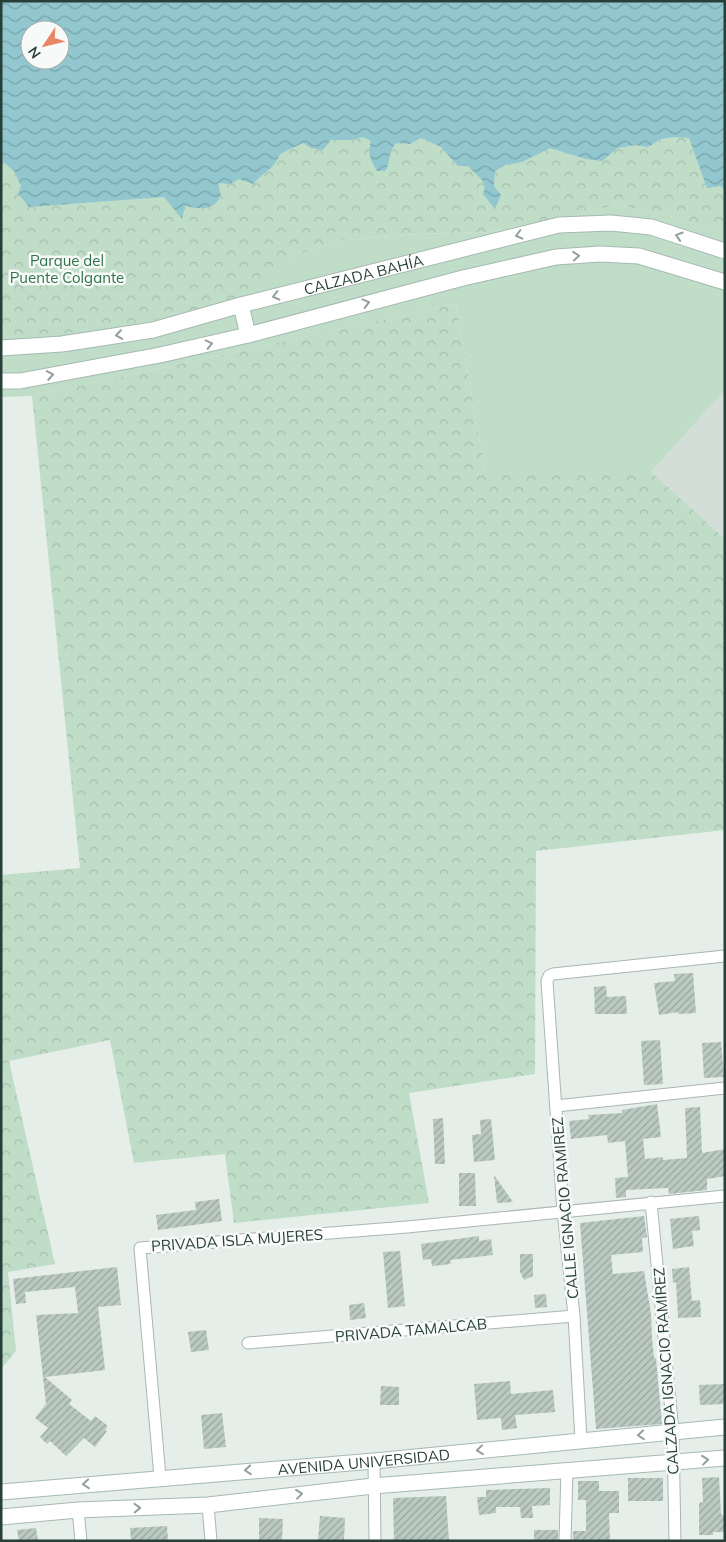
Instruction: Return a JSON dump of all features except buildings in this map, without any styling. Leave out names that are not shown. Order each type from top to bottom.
[{"type":"main road","name":"CALZADA BAHÍA","points":[[1,348],[62,344],[153,330],[241,305],[559,225],[611,223],[651,227],[725,251]]},
{"type":"main road","name":"CALZADA BAHÍA","points":[[1,381],[20,381],[160,355],[248,335],[463,278],[556,257],[600,254],[639,256],[725,282]]},
{"type":"main road","points":[[241,305],[248,335]]},
{"type":"main road","name":"AVENIDA UNIVERSIDAD","points":[[1,1492],[160,1477],[374,1461],[725,1427]]},
{"type":"main road","name":"AVENIDA UNIVERSIDAD","points":[[1,1517],[78,1510],[208,1505],[373,1486],[566,1469],[674,1464],[725,1458]]},
{"type":"street","name":"CALLE IGNACIO RAMIREZ","points":[[581,1440],[574,1316],[563,1211],[547,981],[549,976],[725,956]]},
{"type":"street","points":[[556,1106],[725,1088]]},
{"type":"street","points":[[563,1211],[725,1196]]},
{"type":"street","name":"CALZADA IGNACIO RAMÍREZ","points":[[652,1202],[673,1432],[675,1541]]},
{"type":"street","name":"PRIVADA ISLA MUJERES","points":[[160,1477],[140,1248],[407,1227],[563,1211]]},
{"type":"street","name":"PRIVADA TAMALCAB","points":[[248,1343],[574,1316]]},
{"type":"street","points":[[374,1461],[375,1541]]},
{"type":"street","points":[[566,1469],[566,1541]]},
{"type":"street","points":[[208,1505],[211,1541]]},
{"type":"street","points":[[78,1510],[81,1541]]},
{"type":"shaded area","points":[[725,390],[725,539],[651,472]]},
{"type":"green space","name":"Parque del Puente Colgante","points":[[1,1],[725,1],[725,234],[666,215],[617,205],[568,217],[487,232],[418,234],[343,240],[287,258],[235,300],[143,322],[42,337],[1,339]]},
{"type":"green space","name":"Parque del Puente Colgante","points":[[617,205],[666,215],[725,234],[725,390],[651,472],[485,472],[456,304],[32,396],[1,397],[1,231],[287,258],[343,240],[418,234],[487,232],[568,217]]},
{"type":"green space","points":[[456,304],[485,472],[651,472],[725,539],[725,830],[536,851],[535,1074],[409,1093],[429,1203],[234,1223],[225,1154],[134,1163],[110,1040],[9,1061],[55,1264],[8,1272],[16,1351],[1,1369],[1,875],[80,868],[32,396]]},
{"type":"water","points":[[1,1],[725,1],[725,190],[720,186],[707,188],[689,138],[674,137],[661,139],[648,147],[635,145],[618,148],[602,161],[586,159],[550,148],[522,162],[505,165],[495,171],[494,186],[501,195],[495,209],[483,194],[485,187],[482,180],[468,166],[458,166],[441,147],[421,138],[410,144],[396,143],[391,151],[385,171],[377,171],[370,157],[371,141],[363,137],[351,140],[331,140],[323,150],[311,148],[303,143],[280,154],[272,167],[253,184],[239,179],[230,184],[218,183],[221,196],[218,201],[206,208],[185,206],[182,219],[164,197],[29,207],[18,193],[21,186],[14,171],[1,160]]}]
